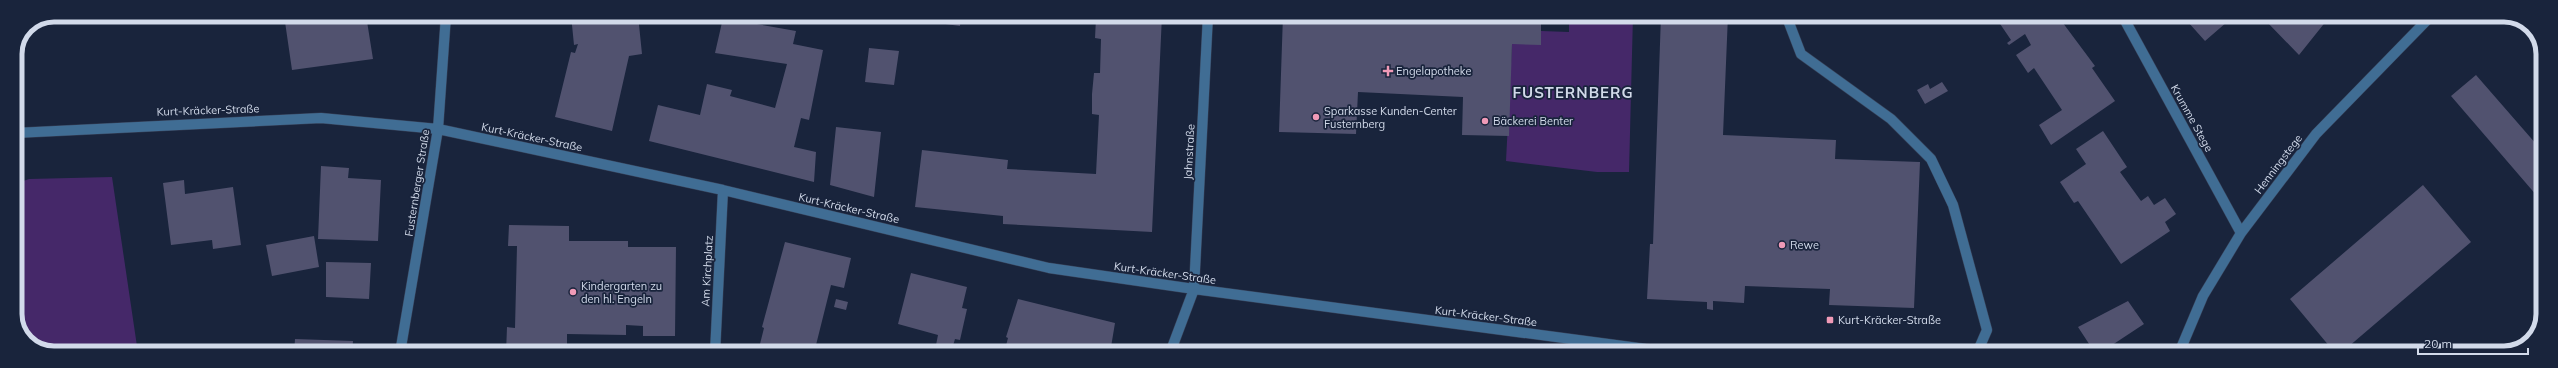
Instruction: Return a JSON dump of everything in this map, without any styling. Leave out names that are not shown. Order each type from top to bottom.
[{"type":"street","name":"Fusternberger Straße","points":[[401,346],[438,129],[446,22]]},
{"type":"street","name":"Jahnstraße","points":[[1173,346],[1194,290],[1208,22]]},
{"type":"street","points":[[1789,22],[1801,54],[1890,119],[1931,159],[1953,204],[1987,330],[1980,346]]},
{"type":"street","name":"Krumme Stege","points":[[2126,22],[2241,233]]},
{"type":"street","name":"Henningstege","points":[[2182,346],[2203,296],[2241,233],[2316,134],[2424,22]]},
{"type":"street","name":"Kurt-Kräcker-Straße","points":[[22,133],[321,118],[438,129],[723,190],[1049,268],[1194,290],[1622,346]]},
{"type":"street","name":"Am Kirchplatz","points":[[715,346],[723,190]]},
{"type":"shaded area","points":[[1569,22],[1633,22],[1629,172],[1597,172],[1506,161],[1512,44],[1541,31],[1569,32]]},
{"type":"shaded area","points":[[112,177],[137,346],[50,346],[40,343],[31,337],[27,332],[22,316],[22,182],[29,179]]},
{"type":"building","points":[[52,22],[52,24],[40,25]]},
{"type":"building","points":[[285,22],[367,22],[373,59],[292,70]]},
{"type":"building","points":[[572,22],[639,22],[642,54],[629,56],[612,131],[555,117],[571,52],[575,53],[578,44],[574,45]]},
{"type":"building","points":[[722,22],[745,22],[796,31],[793,44],[823,50],[809,120],[801,118],[794,147],[816,152],[814,182],[649,141],[658,105],[700,115],[707,84],[732,90],[730,96],[775,108],[787,64],[715,53]]},
{"type":"building","points":[[931,22],[960,22],[960,26]]},
{"type":"building","points":[[1096,22],[1162,22],[1152,232],[1003,224],[1003,216],[915,207],[922,150],[1008,160],[1007,169],[1096,174],[1099,115],[1092,114],[1092,94],[1094,73],[1100,73],[1101,39],[1095,38]]},
{"type":"building","points":[[1283,22],[1541,22],[1541,45],[1512,44],[1509,136],[1462,135],[1463,97],[1358,92],[1356,134],[1279,132]]},
{"type":"building","points":[[1661,22],[1728,22],[1723,135],[1836,140],[1835,159],[1920,162],[1914,308],[1829,305],[1830,289],[1745,286],[1744,303],[1713,301],[1713,310],[1707,309],[1707,302],[1647,299],[1650,244],[1653,244]]},
{"type":"building","points":[[1999,22],[2062,22],[2095,66],[2092,68],[2115,101],[2051,145],[2039,125],[2062,110],[2034,68],[2028,73],[2016,55],[2031,45],[2025,34],[2009,45],[2007,43],[2011,40]]},
{"type":"building","points":[[2188,22],[2227,22],[2205,41]]},
{"type":"building","points":[[2267,22],[2325,22],[2299,55]]},
{"type":"building","points":[[29,33],[30,36],[24,42]]},
{"type":"building","points":[[869,48],[899,51],[894,85],[865,82]]},
{"type":"building","points":[[2476,75],[2536,144],[2536,195],[2451,96]]},
{"type":"building","points":[[1942,82],[1948,91],[1925,104],[1917,90],[1928,84],[1930,89]]},
{"type":"building","points":[[836,127],[881,132],[874,197],[830,185]]},
{"type":"building","points":[[2103,131],[2127,167],[2120,172],[2141,201],[2148,196],[2154,205],[2165,198],[2176,214],[2165,222],[2170,231],[2121,264],[2078,201],[2074,203],[2060,182],[2086,164],[2076,149]]},
{"type":"building","points":[[321,166],[349,168],[348,178],[381,180],[378,241],[318,239]]},
{"type":"building","points":[[184,180],[185,194],[233,187],[241,245],[213,249],[212,240],[171,245],[163,183]]},
{"type":"building","points":[[2423,185],[2471,242],[2349,346],[2329,346],[2290,299]]},
{"type":"building","points":[[509,225],[569,226],[569,241],[628,241],[628,247],[676,247],[675,336],[643,336],[643,326],[626,325],[626,335],[567,334],[567,346],[506,346],[507,327],[515,328],[517,246],[508,246]]},
{"type":"building","points":[[314,236],[319,267],[272,276],[266,245]]},
{"type":"building","points":[[785,242],[851,258],[844,288],[831,285],[816,346],[760,346],[764,328],[762,327]]},
{"type":"building","points":[[326,262],[371,263],[369,299],[326,297]]},
{"type":"building","points":[[911,273],[967,287],[962,308],[967,309],[960,340],[955,339],[953,346],[936,345],[938,335],[898,324]]},
{"type":"building","points":[[836,299],[848,302],[846,310],[834,307]]},
{"type":"building","points":[[1018,299],[1115,323],[1111,346],[1006,346],[1008,338],[1006,337]]},
{"type":"building","points":[[2128,301],[2144,324],[2111,346],[2090,346],[2078,327]]},
{"type":"building","points":[[295,339],[353,341],[353,346],[294,346]]},
{"type":"place","name":"Engelapotheke","points":[[1388,71]]},
{"type":"place","name":"Sparkasse Kunden-Center Fusternberg","points":[[1316,117]]},
{"type":"place","name":"Bäckerei Benter","points":[[1485,121]]},
{"type":"place","name":"Rewe","points":[[1782,245]]},
{"type":"place","name":"Kindergarten zu den hl. Engeln","points":[[573,292]]},
{"type":"place","name":"Kurt-Kräcker-Straße","points":[[1830,320]]},
{"type":"district","name":"FUSTERNBERG","points":[[1573,92]]}]
